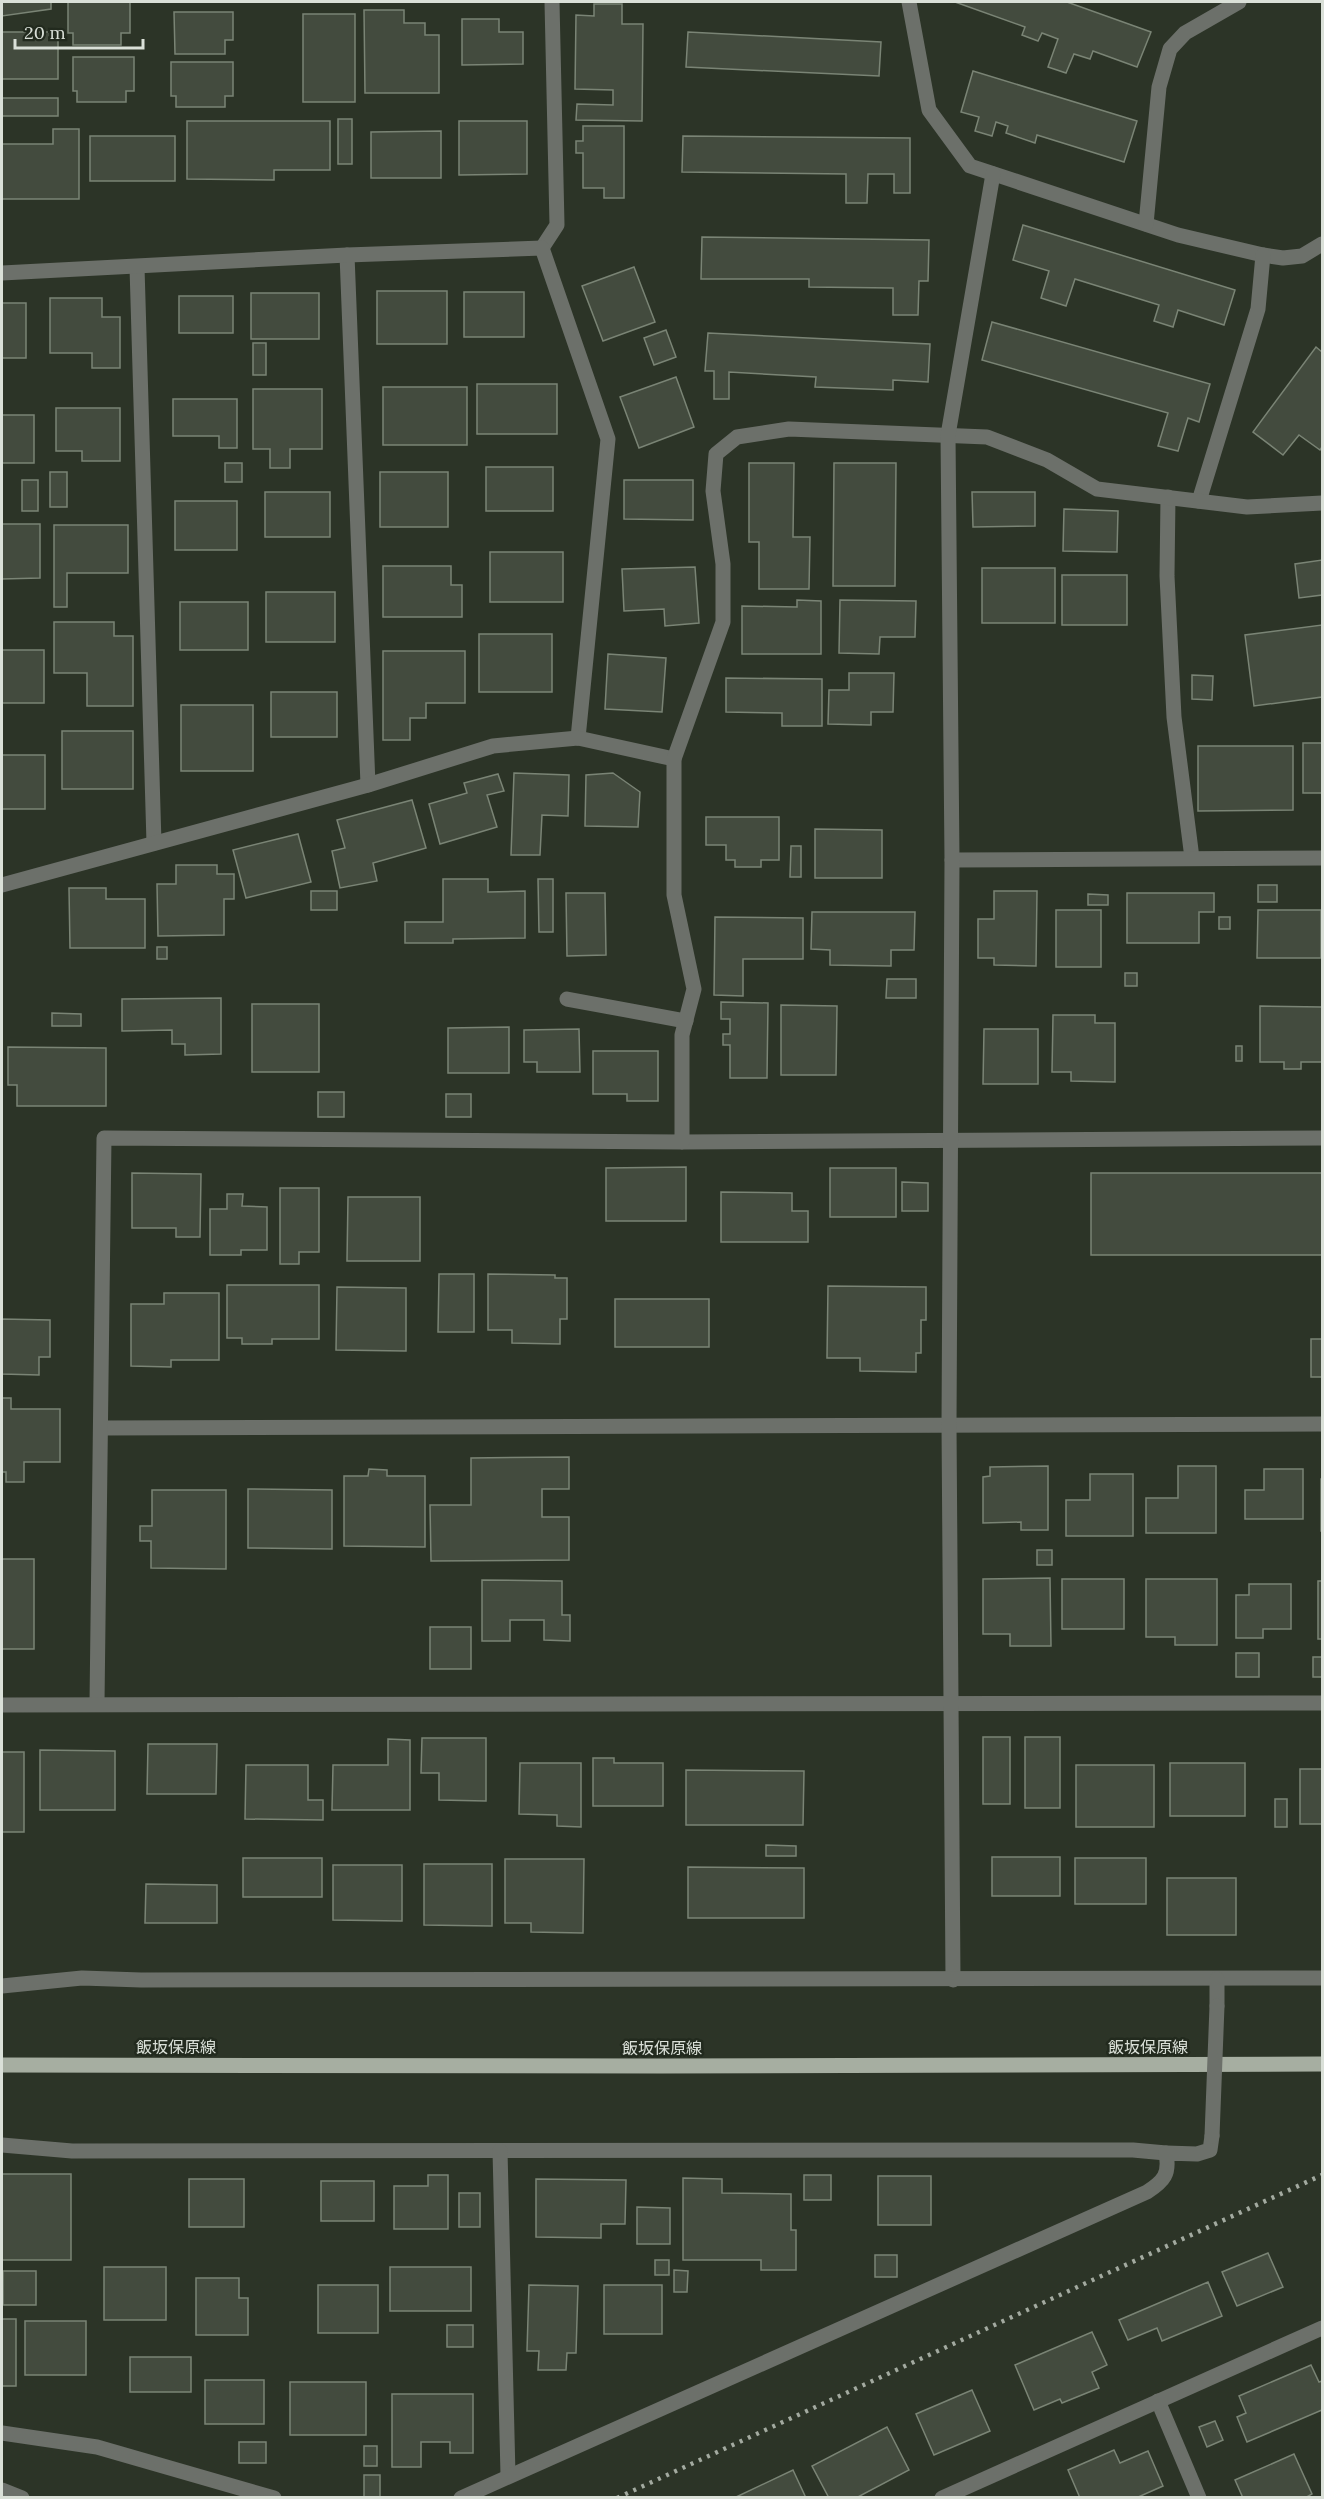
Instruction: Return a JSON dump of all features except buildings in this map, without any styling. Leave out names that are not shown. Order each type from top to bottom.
[{"type":"main road","name":"飯坂保原線","points":[[2,2065],[661,2067],[1323,2064]]},
{"type":"street","points":[[542,248],[557,225],[552,2]]},
{"type":"street","points":[[909,2],[929,110],[970,166],[1178,235],[1263,255],[1302,256],[1323,244]]},
{"type":"street","points":[[1146,224],[1159,87],[1170,49],[1185,33],[1239,2]]},
{"type":"street","points":[[953,1980],[953,1703],[949,1425],[952,860],[948,435],[993,174]]},
{"type":"street","points":[[2,273],[347,255],[542,248]]},
{"type":"street","points":[[542,248],[608,439],[578,738]]},
{"type":"street","points":[[347,255],[368,785]]},
{"type":"street","points":[[1199,501],[1258,309],[1263,255]]},
{"type":"street","points":[[137,267],[154,843]]},
{"type":"street","points":[[682,1142],[682,1035],[694,989],[674,895],[674,759],[723,622],[723,564],[713,491],[716,454],[737,437],[789,429],[987,437],[1047,460],[1097,489],[1248,507],[1323,503]]},
{"type":"street","points":[[1168,497],[1167,576],[1174,717],[1192,858]]},
{"type":"street","points":[[2,885],[368,785],[494,746],[578,738],[674,759]]},
{"type":"street","points":[[952,860],[1323,858]]},
{"type":"street","points":[[567,999],[686,1021]]},
{"type":"street","points":[[97,1703],[104,1138],[682,1142],[1323,1138]]},
{"type":"street","points":[[102,1428],[1323,1424]]},
{"type":"street","points":[[2,1705],[97,1703],[1323,1703]]},
{"type":"street","points":[[2,1986],[82,1978],[953,1980],[1323,1978]]},
{"type":"street","points":[[2,2145],[72,2151],[1133,2150],[1197,2154],[1210,2150],[1212,2136],[1217,1979]]},
{"type":"street","points":[[500,2151],[508,2475]]},
{"type":"street","points":[[461,2498],[508,2475],[1147,2192],[1162,2182],[1169,2168],[1166,2153]]},
{"type":"street","points":[[942,2498],[1323,2328]]},
{"type":"street","points":[[1158,2401],[1198,2498]]},
{"type":"street","points":[[2,2433],[97,2447],[274,2498]]},
{"type":"street","points":[[2,2490],[22,2498]]},
{"type":"railway","points":[[617,2498],[1322,2175]]}]
